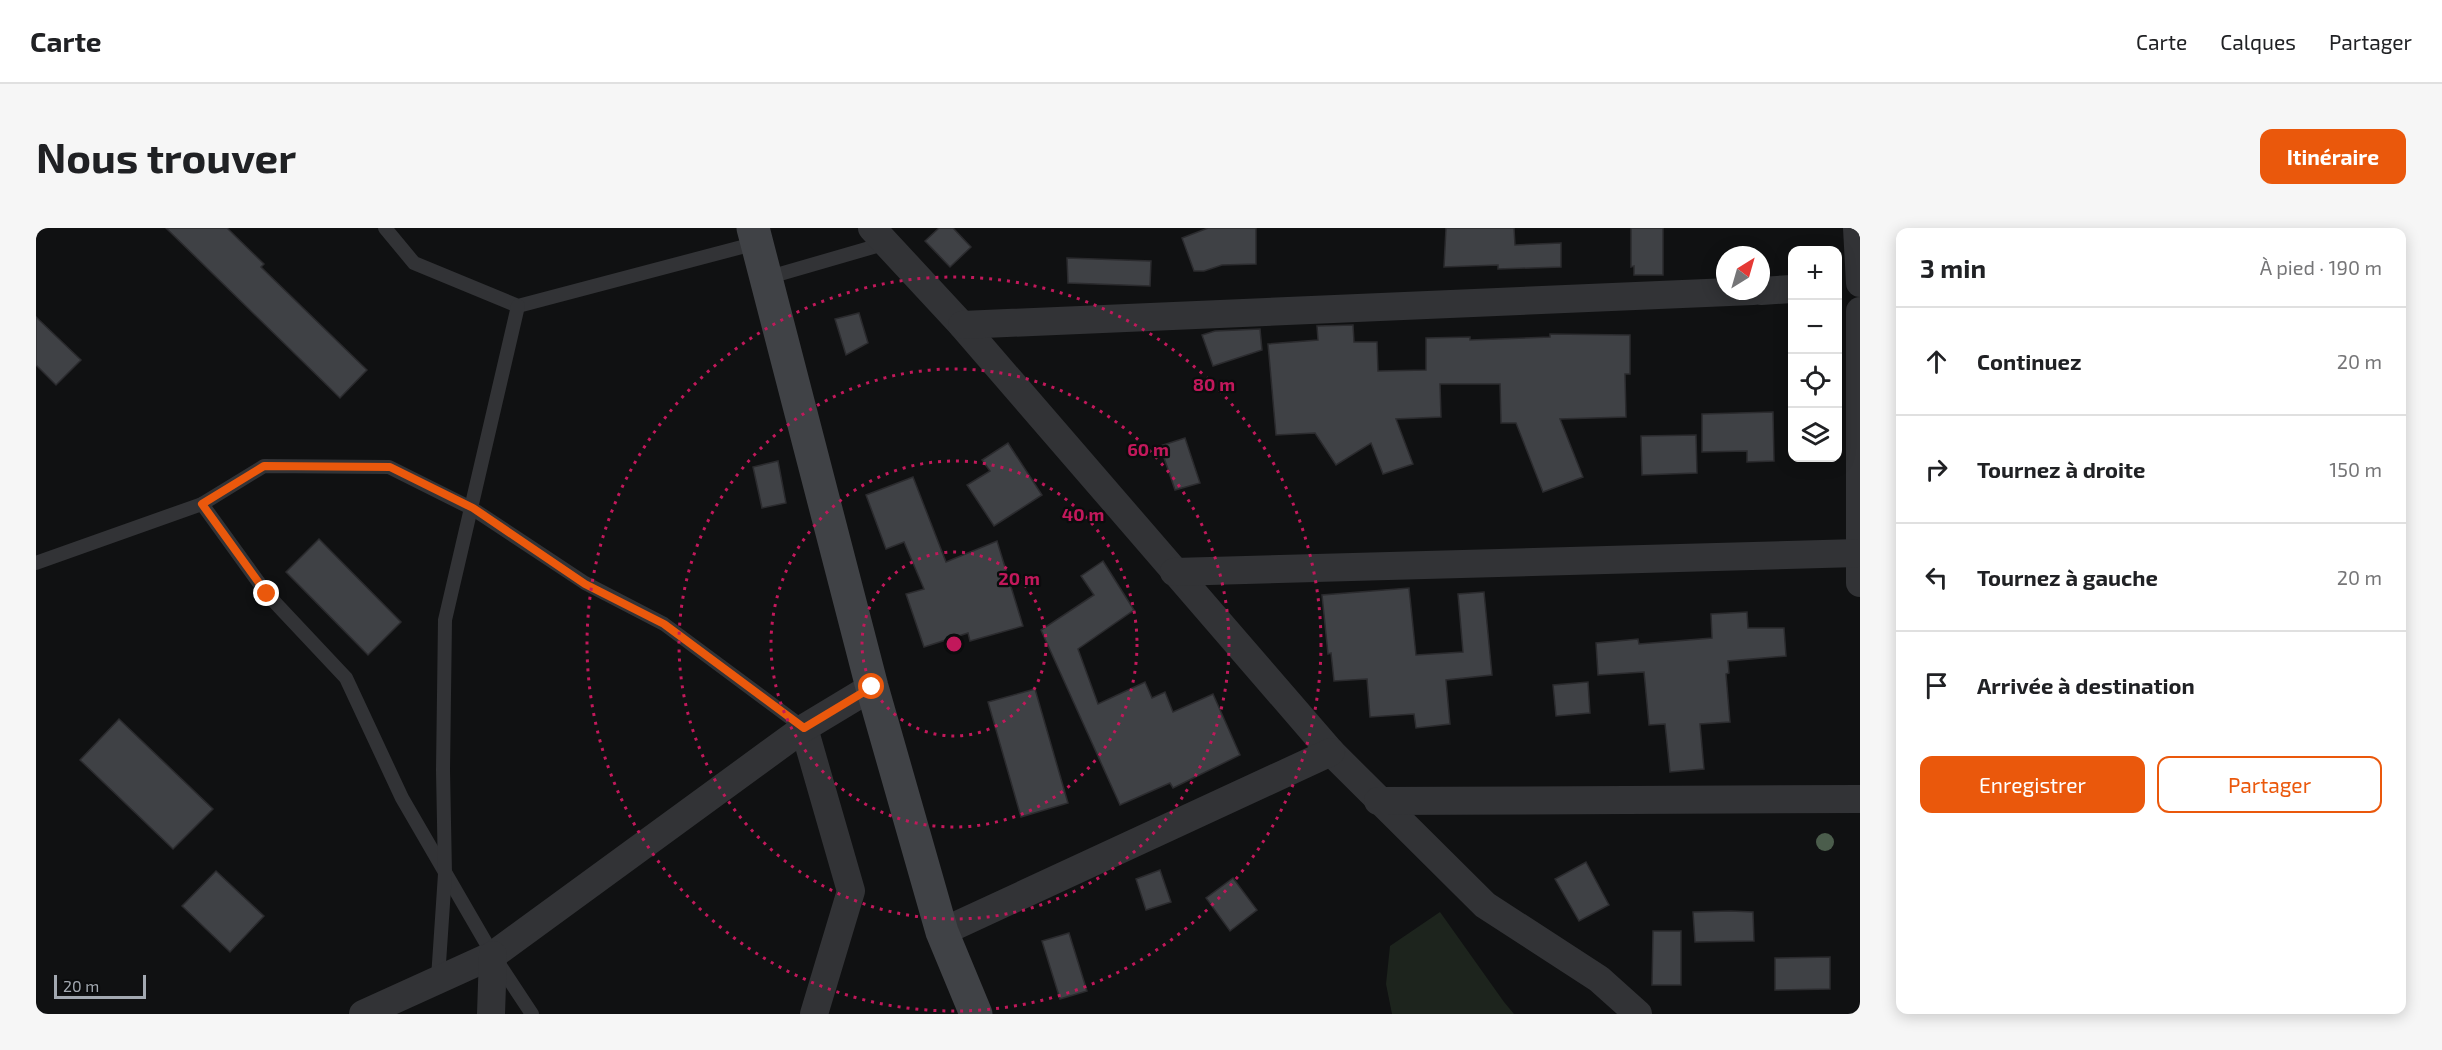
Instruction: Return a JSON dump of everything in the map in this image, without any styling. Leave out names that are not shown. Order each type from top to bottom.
[{"type":"main road","points":[[756,236],[872,687],[942,932],[976,1014]]},
{"type":"street","points":[[1842,287],[1860,285],[1857,228]]},
{"type":"street","points":[[880,236],[962,325],[1331,752],[1378,801],[1485,905],[1599,979],[1638,1014]]},
{"type":"street","points":[[1770,290],[1788,289]]},
{"type":"street","points":[[962,325],[1716,293]]},
{"type":"street","points":[[1860,311],[1858,553],[1860,583]]},
{"type":"street","points":[[1174,572],[1858,553]]},
{"type":"street","points":[[363,1014],[493,955],[804,728],[872,687]]},
{"type":"street","points":[[804,728],[851,891],[814,1014]]},
{"type":"street","points":[[942,932],[1331,752]]},
{"type":"street","points":[[1378,801],[1860,799]]},
{"type":"street","points":[[491,1014],[493,955]]},
{"type":"lane","points":[[385,228],[414,263],[518,306],[756,236]]},
{"type":"lane","points":[[766,278],[880,236]]},
{"type":"lane","points":[[438,978],[445,874],[443,770],[445,620],[473,508],[518,306]]},
{"type":"lane","points":[[36,563],[202,504],[264,466],[390,467],[473,508],[585,584],[664,624],[804,728]]},
{"type":"lane","points":[[202,504],[267,594],[346,678],[402,798],[493,955],[532,1014]]},
{"type":"shaded area","points":[[1440,912],[1514,1014],[1392,1014],[1386,984],[1390,946]]},
{"type":"building","points":[[166,228],[227,228],[264,264],[261,267],[367,370],[340,398]]},
{"type":"building","points":[[939,228],[953,228],[971,247],[950,267],[925,241]]},
{"type":"building","points":[[1208,228],[1256,228],[1256,264],[1222,265],[1204,271],[1194,271],[1182,238]]},
{"type":"building","points":[[1446,228],[1514,228],[1515,245],[1561,243],[1561,267],[1498,269],[1498,265],[1444,267]]},
{"type":"building","points":[[1631,228],[1663,228],[1663,275],[1634,275],[1634,266],[1631,267]]},
{"type":"building","points":[[1067,258],[1151,261],[1150,286],[1068,283]]},
{"type":"building","points":[[859,313],[868,343],[846,355],[835,319]]},
{"type":"building","points":[[36,317],[81,360],[56,385],[36,365]]},
{"type":"building","points":[[1353,325],[1354,342],[1377,342],[1378,371],[1426,370],[1426,338],[1470,337],[1470,340],[1550,337],[1550,334],[1630,335],[1630,374],[1625,374],[1626,417],[1560,419],[1583,477],[1543,492],[1516,423],[1501,423],[1500,384],[1440,384],[1441,417],[1396,419],[1413,464],[1383,474],[1371,443],[1336,465],[1315,433],[1276,435],[1268,344],[1318,340],[1317,326]]},
{"type":"building","points":[[1260,329],[1262,350],[1213,366],[1202,335],[1215,331]]},
{"type":"building","points":[[1773,412],[1774,461],[1747,462],[1747,451],[1702,452],[1702,414]]},
{"type":"building","points":[[1696,435],[1697,473],[1642,475],[1641,436]]},
{"type":"building","points":[[1185,438],[1200,483],[1175,490],[1160,446]]},
{"type":"building","points":[[1008,443],[1042,495],[994,526],[967,485],[990,471],[982,460]]},
{"type":"building","points":[[778,461],[786,503],[762,508],[753,467]]},
{"type":"building","points":[[913,477],[946,562],[997,541],[1023,626],[970,641],[968,633],[924,647],[906,594],[924,589],[904,542],[886,549],[866,495]]},
{"type":"building","points":[[319,539],[401,622],[368,655],[286,572]]},
{"type":"building","points":[[1103,561],[1134,610],[1078,649],[1098,704],[1145,682],[1152,698],[1165,692],[1173,712],[1213,694],[1240,755],[1173,788],[1170,783],[1120,805],[1041,630],[1094,595],[1081,576]]},
{"type":"building","points":[[1409,588],[1416,655],[1463,652],[1458,594],[1484,592],[1492,675],[1446,680],[1450,724],[1416,728],[1414,714],[1370,717],[1367,679],[1334,681],[1331,653],[1328,654],[1322,595]]},
{"type":"building","points":[[1747,612],[1748,628],[1784,628],[1786,656],[1728,661],[1729,673],[1726,674],[1730,722],[1700,724],[1704,769],[1670,772],[1665,724],[1649,725],[1644,672],[1598,675],[1596,643],[1638,639],[1639,644],[1712,638],[1711,614]]},
{"type":"building","points":[[1588,682],[1590,713],[1556,716],[1553,685]]},
{"type":"building","points":[[1035,689],[1068,803],[1021,817],[988,702]]},
{"type":"building","points":[[119,719],[213,809],[173,849],[80,760]]},
{"type":"building","points":[[1586,862],[1609,905],[1579,921],[1555,879]]},
{"type":"building","points":[[1160,870],[1171,902],[1146,910],[1136,879]]},
{"type":"building","points":[[216,871],[264,916],[230,952],[182,906]]},
{"type":"building","points":[[1233,878],[1257,910],[1230,931],[1206,898]]},
{"type":"building","points":[[1693,912],[1753,912],[1754,941],[1695,942]]},
{"type":"building","points":[[1653,931],[1681,931],[1681,985],[1652,985]]},
{"type":"building","points":[[1069,933],[1087,991],[1060,999],[1042,941]]},
{"type":"building","points":[[1830,957],[1830,989],[1775,990],[1775,958]]},
{"type":"route","points":[[267,594],[202,504],[264,466],[390,467],[473,508],[585,584],[664,624],[804,728],[872,687]]}]
